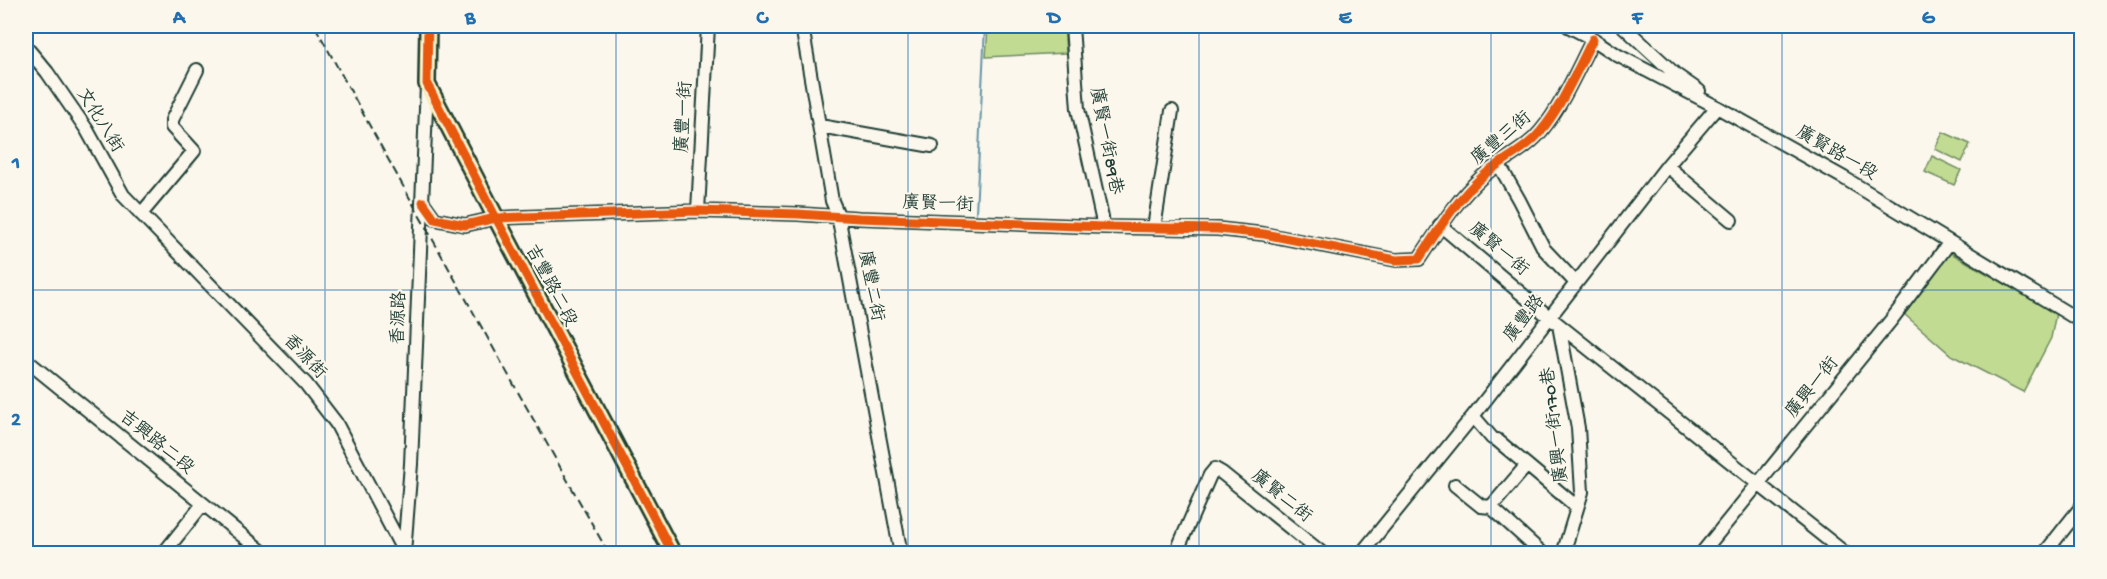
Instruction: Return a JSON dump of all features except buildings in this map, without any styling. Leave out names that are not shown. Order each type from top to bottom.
[{"type":"main road","name":"吉豐路二段","points":[[428,26],[427,84],[674,554]]},
{"type":"street","name":"廣豐一街","points":[[698,211],[708,26]]},
{"type":"street","name":"廣豐二街","points":[[802,26],[832,201],[838,215],[901,554]]},
{"type":"street","name":"廣賢一街89巷","points":[[1072,26],[1078,108],[1104,227]]},
{"type":"street","name":"廣賢路一段","points":[[1568,26],[1590,34],[1617,55],[1844,178],[2082,322]]},
{"type":"street","points":[[1623,26],[1676,75],[1697,88],[1712,105]]},
{"type":"street","name":"廣豐三街","points":[[1440,225],[1464,195],[1498,163],[1540,133],[1555,111],[1590,34]]},
{"type":"street","name":"文化八街","points":[[26,47],[47,72],[87,130],[123,195],[141,214]]},
{"type":"street","points":[[141,214],[194,151],[172,127],[172,120],[197,70]]},
{"type":"street","name":"香源路","points":[[404,553],[411,464],[427,84]]},
{"type":"street","name":"廣豐路","points":[[1361,554],[1473,416],[1712,105]]},
{"type":"street","points":[[1154,228],[1172,111]]},
{"type":"street","points":[[820,126],[933,146]]},
{"type":"street","points":[[1498,163],[1544,249],[1576,283]]},
{"type":"street","points":[[1667,166],[1731,220]]},
{"type":"street","name":"廣賢一街","points":[[423,202],[435,219],[465,225],[496,218],[698,211],[838,215],[859,218],[1249,231],[1396,260],[1419,259],[1440,225],[1549,317],[1846,554]]},
{"type":"street","name":"香源街","points":[[141,214],[306,384],[336,423],[404,553]]},
{"type":"street","name":"廣興一街","points":[[1701,554],[1892,319],[1950,242]]},
{"type":"street","name":"廣興一街170巷","points":[[1559,325],[1581,449],[1582,492],[1563,554]]},
{"type":"street","name":"吉興路二段","points":[[26,360],[265,554]]},
{"type":"street","points":[[1473,416],[1492,438],[1577,507]]},
{"type":"street","points":[[1491,507],[1527,465]]},
{"type":"street","name":"廣賢二街","points":[[1179,546],[1210,475],[1215,469],[1323,554]]},
{"type":"street","points":[[1455,485],[1481,507],[1491,507],[1543,554]]},
{"type":"street","points":[[163,554],[203,504]]},
{"type":"street","points":[[2044,554],[2082,506]]},
{"type":"green space","points":[[988,26],[1064,26],[1066,53],[986,57]]},
{"type":"green space","points":[[1943,132],[1970,144],[1962,162],[1935,149]]},
{"type":"green space","points":[[1932,156],[1961,170],[1954,185],[1925,172]]},
{"type":"green space","points":[[1949,252],[2056,313],[2051,338],[2023,392],[1951,355],[1904,314]]},
{"type":"waterway","points":[[976,213],[985,26]]},
{"type":"railway","points":[[315,26],[609,554]]},
{"type":"cycle path","points":[[428,26],[427,84],[673,554]]},
{"type":"cycle path","points":[[423,202],[435,219],[465,225],[496,218],[698,211],[798,214],[1104,227],[1218,229],[1264,234],[1396,260],[1419,259],[1448,215],[1473,185],[1490,170],[1528,144],[1549,121],[1563,99],[1593,39]]}]
